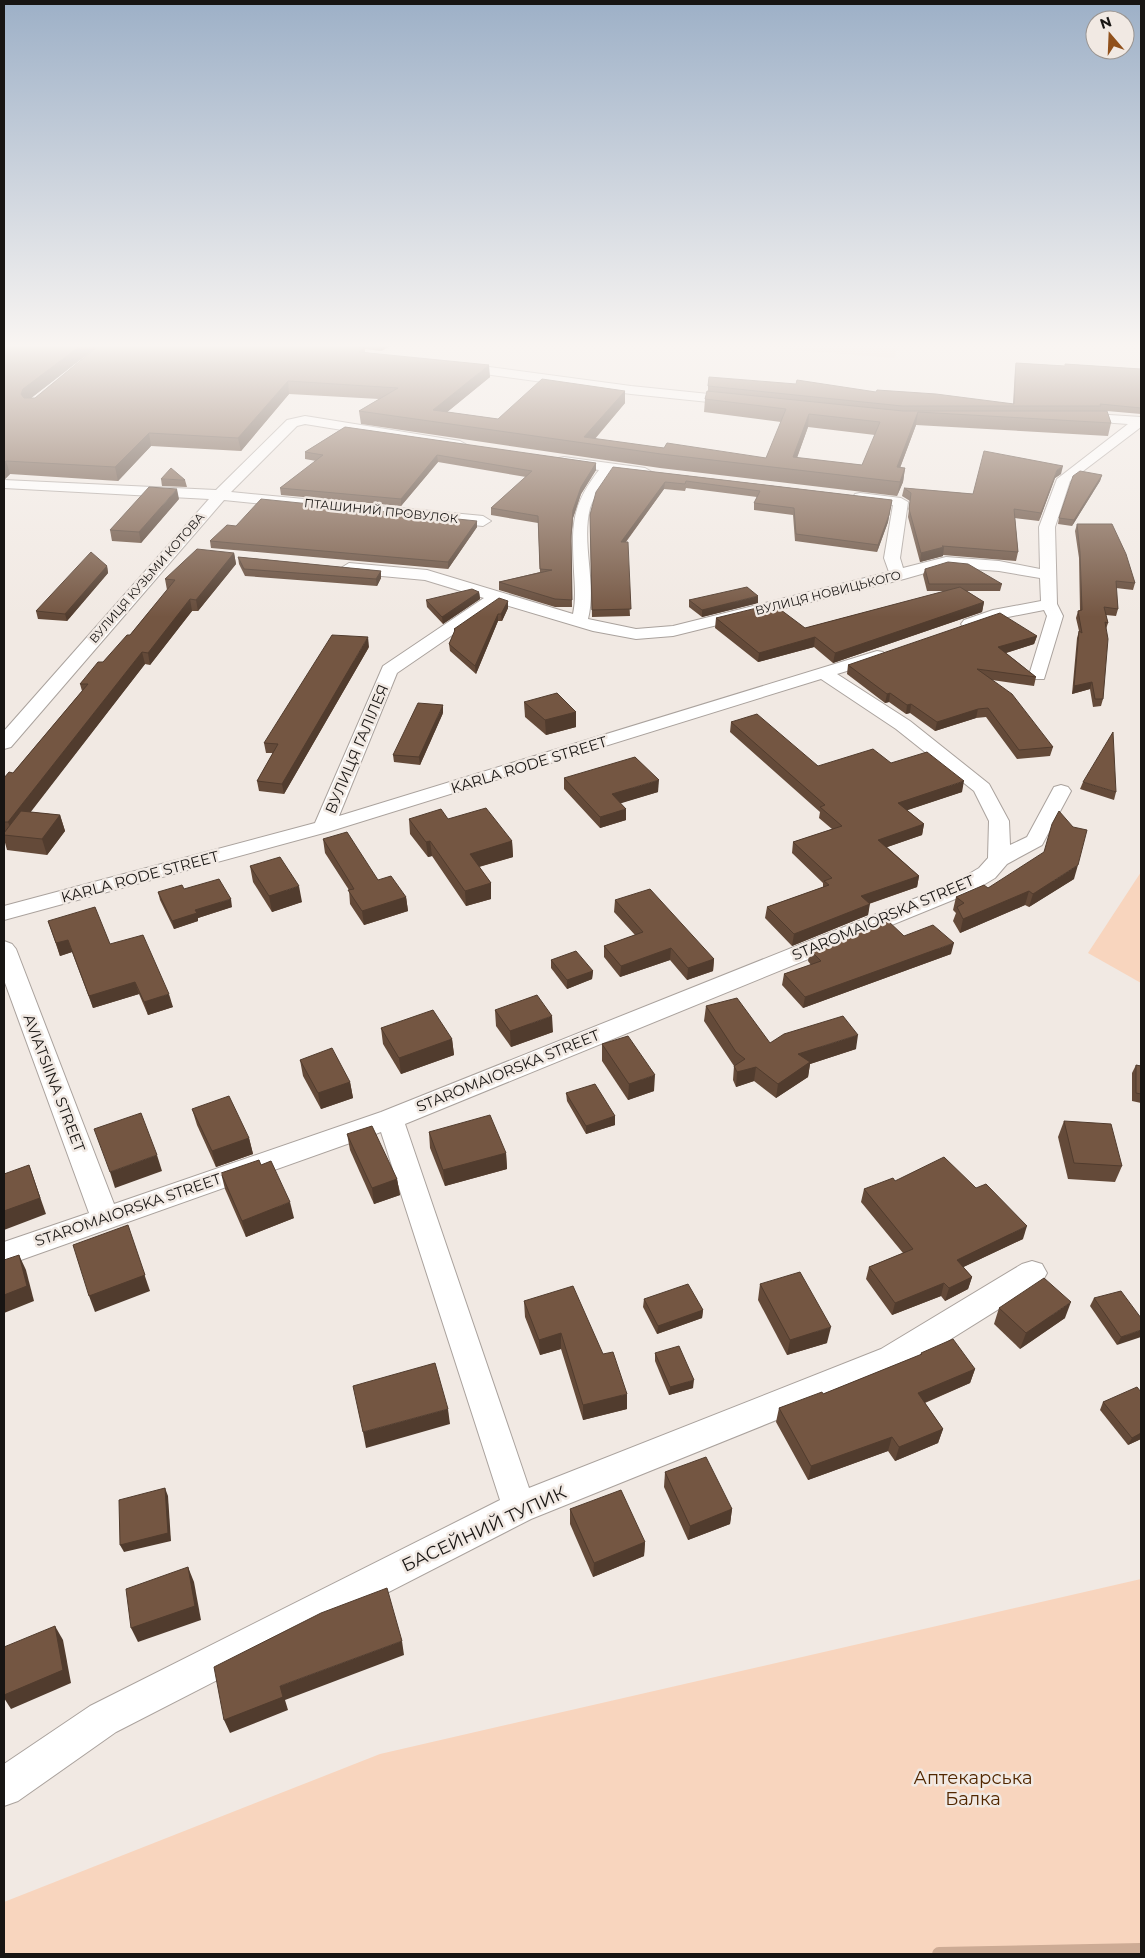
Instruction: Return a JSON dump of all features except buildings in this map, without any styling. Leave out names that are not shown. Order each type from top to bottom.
[{"type":"street","name":"ВУЛИЦЯ КУЗЬМИ КОТОВА","points":[[4,743],[220,495],[281,434]]},
{"type":"street","name":"ВУЛИЦЯ КУЗЬМИ КОТОВА","points":[[390,434],[476,447]]},
{"type":"street","points":[[1038,675],[1055,616],[1049,604],[1047,526],[1064,480],[1125,434]]},
{"type":"street","points":[[550,459],[660,474]]},
{"type":"street","points":[[578,622],[584,603],[580,537],[583,508],[593,487],[608,467]]},
{"type":"street","name":"ПТАШИНИЙ ПРОВУЛОК","points":[[4,484],[220,495],[482,521]]},
{"type":"street","points":[[843,496],[902,502],[892,558],[898,576]]},
{"type":"street","points":[[171,551],[190,553]]},
{"type":"street","name":"ВУЛИЦЯ НОВИЦЬКОГО","points":[[336,567],[427,576],[578,622],[636,634],[673,632],[898,576],[923,567],[946,562],[998,566],[1049,575]]},
{"type":"street","name":"ВУЛИЦЯ ГАЛІЛЕЯ","points":[[324,828],[389,670],[495,598]]},
{"type":"street","points":[[954,630],[999,614],[1049,604]]},
{"type":"street","name":"KARLA RODE STREET","points":[[4,913],[324,828],[825,674],[898,649]]},
{"type":"street","points":[[825,674],[903,725],[982,788],[999,821],[998,859]]},
{"type":"street","name":"STAROMAIORSKA STREET","points":[[4,1254],[105,1217],[390,1119],[962,888],[988,873],[998,859],[1035,841],[1061,791]]},
{"type":"street","name":"AVIATSIINA STREET","points":[[4,949],[105,1217]]},
{"type":"street","points":[[390,1119],[519,1508]]},
{"type":"street","name":"БАСЕЙНИЙ ТУПИК","points":[[4,1787],[103,1719],[519,1508],[892,1359],[1032,1273]]},
{"type":"green space","points":[[1141,872],[1141,983],[1088,953]]},
{"type":"green space","name":"Аптекарська Балка","points":[[1141,1579],[1141,1954],[4,1954],[4,1902],[380,1754]]},
{"type":"waterway","points":[[939,1954],[1141,1950]]}]
